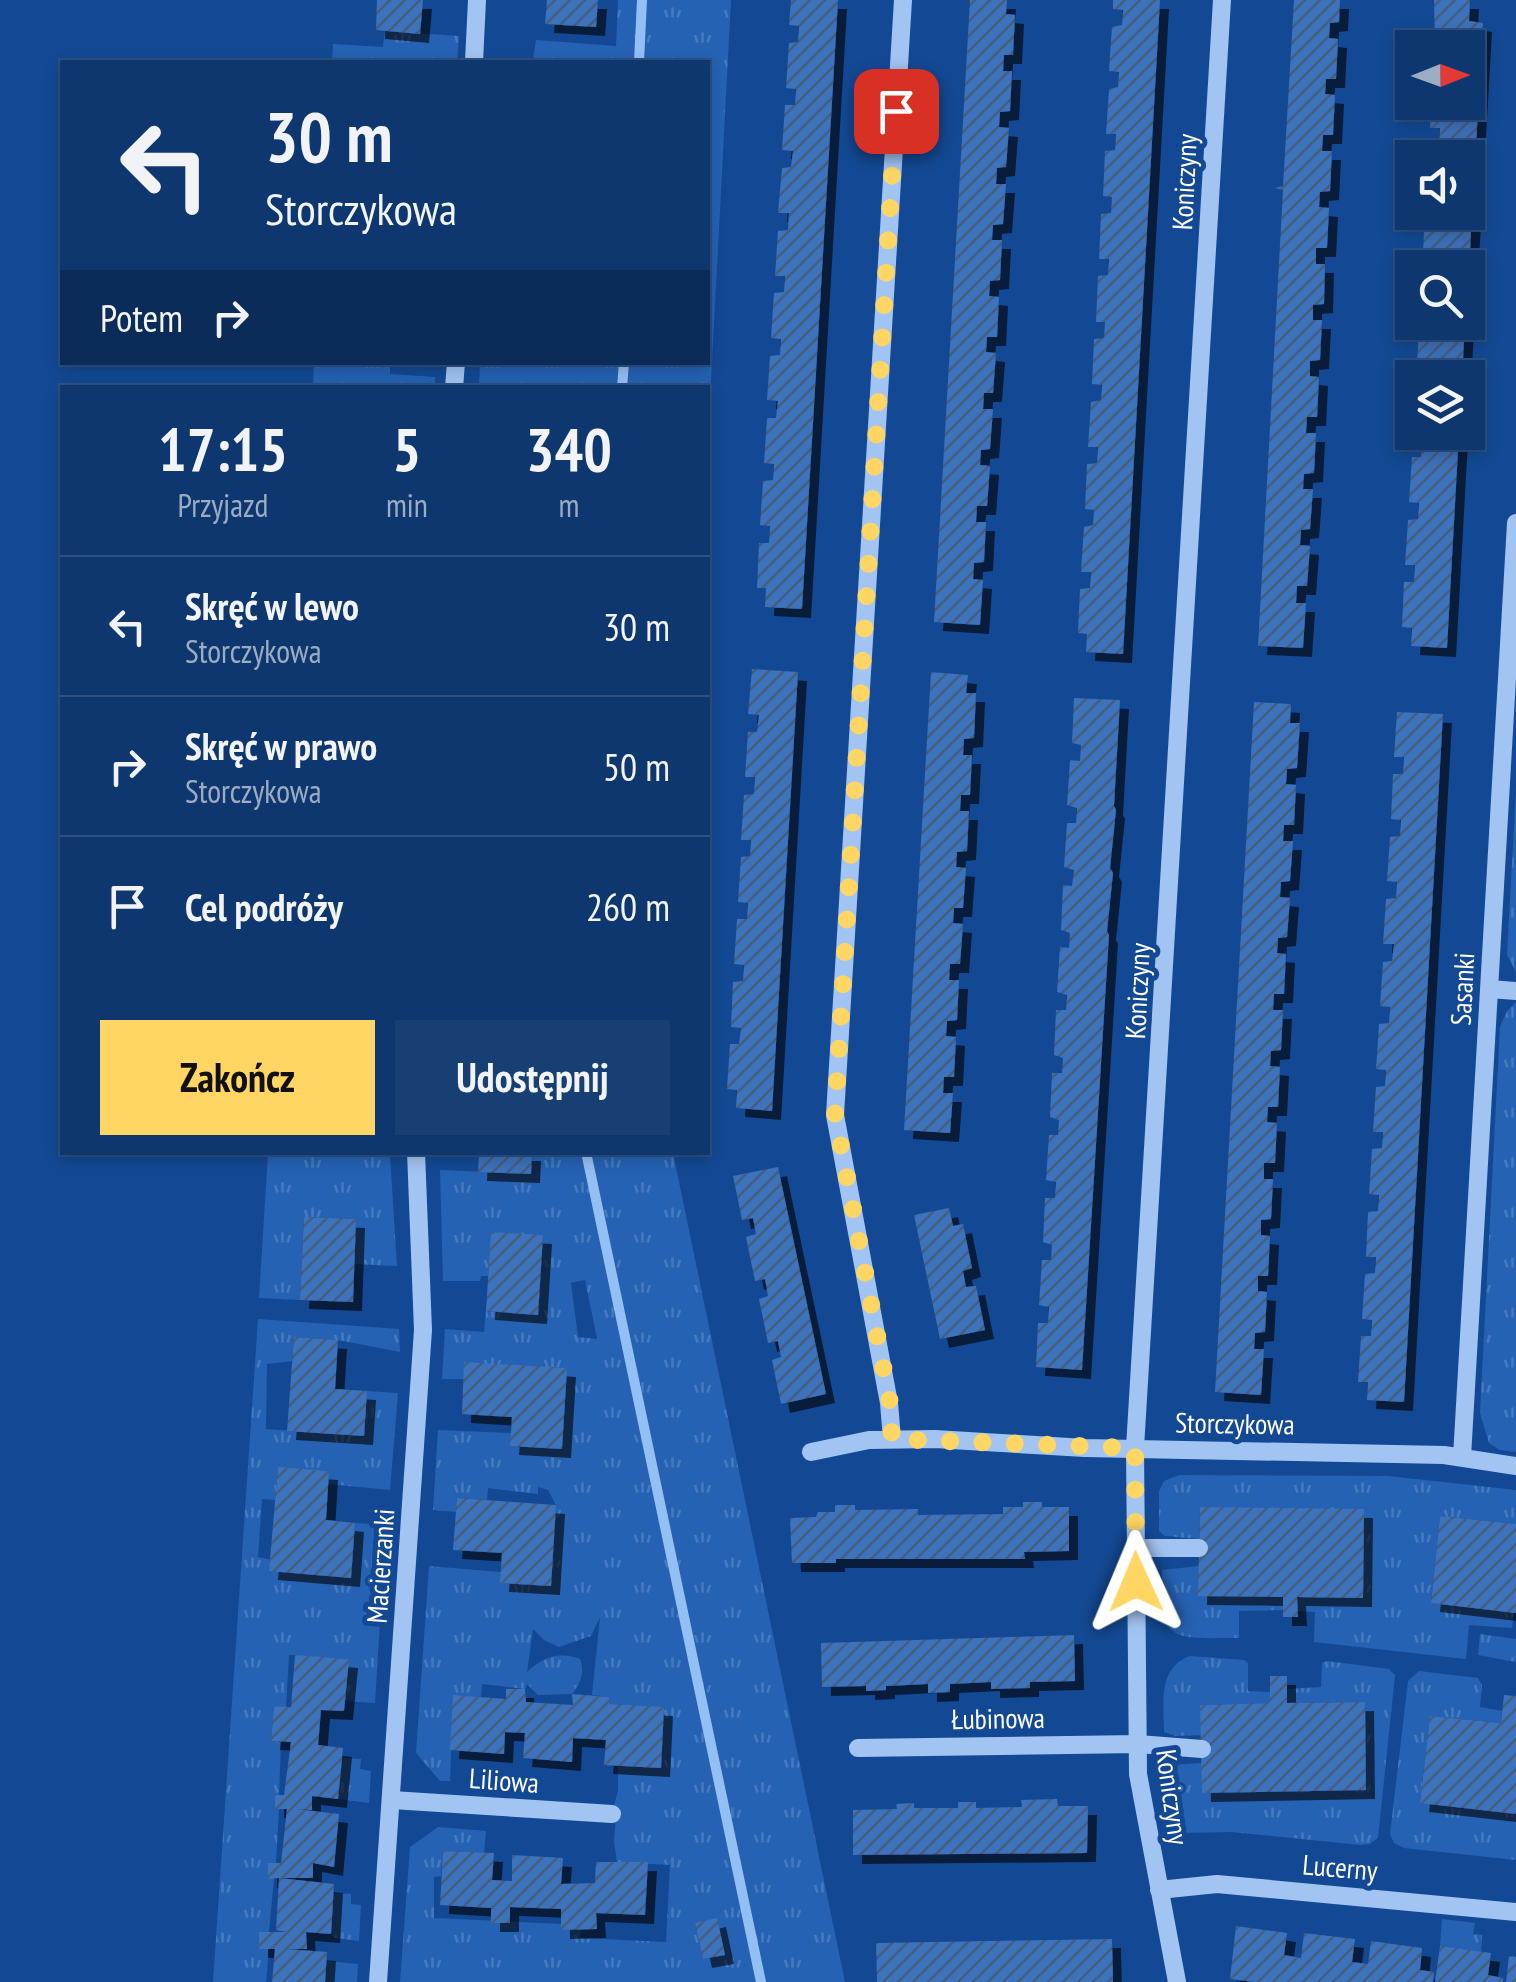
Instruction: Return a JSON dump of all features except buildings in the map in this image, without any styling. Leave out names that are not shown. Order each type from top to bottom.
[{"type":"street","points":[[474,60],[477,0]]},
{"type":"street","points":[[892,1439],[890,1403],[835,1115],[903,0]]},
{"type":"street","name":"Koniczyny","points":[[1178,1982],[1138,1774],[1135,1448],[1222,0]]},
{"type":"street","name":"Sasanki","points":[[1462,1457],[1516,523]]},
{"type":"street","points":[[1490,989],[1516,991]]},
{"type":"street","name":"Macierzanki","points":[[378,1982],[423,1330],[416,1155]]},
{"type":"street","name":"Storczykowa","points":[[811,1452],[892,1439],[1462,1457],[1516,1466]]},
{"type":"street","points":[[1136,1548],[1199,1548]]},
{"type":"street","name":"Łubinowa","points":[[858,1748],[1138,1744],[1202,1749]]},
{"type":"street","name":"Liliowa","points":[[392,1800],[612,1814]]},
{"type":"street","name":"Lucerny","points":[[1160,1890],[1217,1884],[1516,1912]]},
{"type":"green space","points":[[618,0],[731,0],[710,400],[710,385],[479,385],[480,365],[710,365],[710,60],[533,60],[536,40],[616,46]]},
{"type":"green space","points":[[385,31],[459,36],[457,60],[332,60],[333,44],[383,47]]},
{"type":"green space","points":[[314,365],[390,365],[390,374],[435,377],[435,385],[313,385]]},
{"type":"green space","points":[[1516,789],[1516,972],[1507,955]]},
{"type":"green space","points":[[1516,1002],[1516,1452],[1500,1450],[1489,1443],[1480,1413],[1500,1027]]},
{"type":"green space","points":[[268,1155],[390,1156],[397,1266],[354,1264],[356,1219],[304,1217],[300,1300],[259,1298]]},
{"type":"green space","points":[[532,1155],[673,1155],[845,1982],[400,1982],[410,1847],[438,1827],[486,1831],[484,1853],[443,1851],[441,1876],[434,1877],[434,1918],[561,1924],[561,1930],[581,1930],[580,1938],[666,1942],[670,1865],[617,1862],[616,1815],[612,1814],[618,1766],[661,1767],[664,1708],[609,1704],[609,1697],[592,1695],[600,1617],[591,1636],[559,1647],[533,1629],[527,1672],[552,1657],[580,1659],[581,1677],[572,1694],[538,1695],[527,1684],[525,1689],[482,1684],[481,1697],[453,1696],[450,1781],[440,1781],[416,1753],[429,1566],[501,1572],[501,1583],[551,1585],[556,1505],[548,1490],[538,1487],[538,1494],[488,1488],[487,1500],[457,1498],[456,1512],[433,1510],[438,1430],[511,1433],[511,1446],[562,1449],[566,1368],[465,1363],[464,1379],[442,1379],[445,1329],[484,1332],[486,1311],[538,1314],[543,1236],[492,1232],[488,1276],[481,1276],[480,1281],[443,1281],[440,1170],[530,1174]],"holes":[[[585,1280],[597,1338],[578,1337],[571,1283]],[[717,1919],[724,1955],[703,1959],[695,1923]]]},
{"type":"green space","points":[[258,1319],[399,1329],[400,1352],[338,1340],[294,1337],[292,1361],[267,1364],[266,1429],[363,1436],[367,1391],[398,1393],[390,1490],[328,1484],[329,1471],[278,1468],[275,1500],[262,1499],[258,1557],[351,1577],[355,1523],[386,1525],[375,1703],[345,1701],[348,1659],[289,1655],[286,1707],[274,1706],[271,1741],[281,1742],[279,1795],[275,1796],[275,1808],[279,1809],[276,1863],[268,1864],[268,1878],[274,1878],[269,1932],[259,1932],[259,1949],[269,1949],[266,1982],[213,1982]]},
{"type":"green space","points":[[1179,1475],[1388,1476],[1516,1490],[1516,1524],[1440,1516],[1431,1602],[1514,1612],[1512,1628],[1469,1625],[1466,1659],[1314,1642],[1315,1612],[1297,1611],[1297,1597],[1200,1507],[1199,1539],[1165,1536],[1159,1531],[1159,1491],[1164,1481]]},
{"type":"green space","points":[[1199,1566],[1283,1597],[1283,1610],[1239,1611],[1239,1638],[1198,1638],[1174,1632],[1164,1612],[1162,1570]]},
{"type":"green space","points":[[1480,1634],[1516,1639],[1516,1662],[1478,1655]]},
{"type":"green space","points":[[1190,1656],[1244,1660],[1248,1663],[1248,1691],[1270,1692],[1270,1703],[1201,1705],[1201,1735],[1176,1736],[1164,1732],[1167,1678],[1179,1662]]},
{"type":"green space","points":[[1322,1663],[1389,1669],[1395,1675],[1378,1838],[1360,1845],[1232,1832],[1173,1833],[1161,1769],[1170,1765],[1202,1763],[1203,1793],[1366,1790],[1364,1702],[1287,1703],[1287,1689],[1321,1687]]},
{"type":"green space","points":[[1419,1671],[1478,1678],[1482,1685],[1480,1707],[1502,1711],[1501,1723],[1430,1716],[1420,1802],[1516,1814],[1516,1860],[1404,1848],[1394,1843],[1390,1834],[1408,1681]]},
{"type":"green space","points":[[342,1758],[361,1759],[360,1769],[371,1771],[369,1803],[338,1799]]},
{"type":"green space","points":[[333,1893],[351,1894],[351,1904],[361,1905],[359,1941],[331,1934]]},
{"type":"green space","points":[[1442,1919],[1475,1923],[1473,1934],[1482,1935],[1481,1952],[1440,1946]]},
{"type":"green space","points":[[326,1961],[358,1964],[357,1982],[325,1982]]},
{"type":"waterway","points":[[639,60],[642,0]]},
{"type":"waterway","points":[[622,385],[624,365]]},
{"type":"waterway","points":[[587,1155],[761,1982]]},
{"type":"route","points":[[896,111],[835,1115],[890,1403],[892,1439],[1135,1448],[1136,1582]]}]
